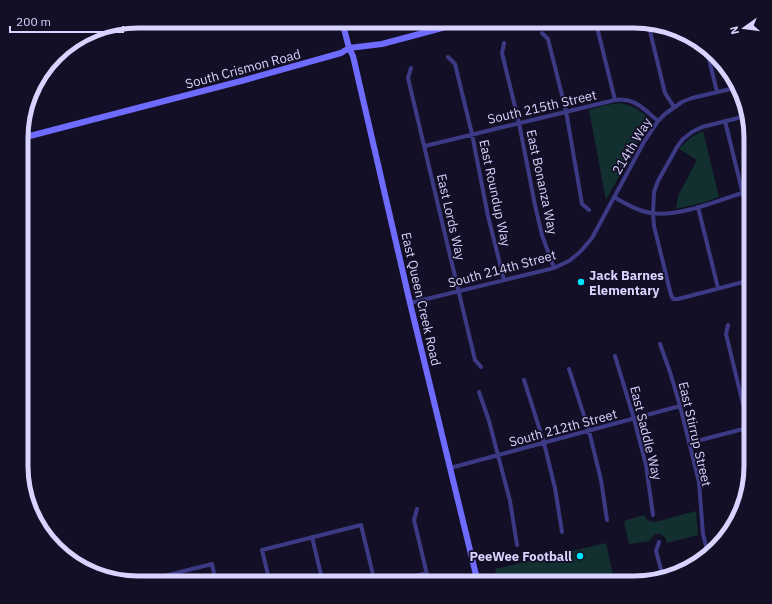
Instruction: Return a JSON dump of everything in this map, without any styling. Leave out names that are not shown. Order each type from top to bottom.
[{"type":"main road","name":"East Queen Creek Road","points":[[344,28],[349,48],[353,56],[410,303],[476,576]]},
{"type":"main road","name":"South Crismon Road","points":[[28,136],[280,70],[341,53],[349,48],[382,44],[442,28]]},
{"type":"street","points":[[597,28],[615,100]]},
{"type":"street","points":[[649,29],[665,93],[674,107]]},
{"type":"street","points":[[542,34],[548,40],[566,112],[582,204],[589,210]]},
{"type":"street","name":"East Bonanza Way","points":[[504,43],[502,53],[519,123],[534,205],[542,235],[554,268]]},
{"type":"street","points":[[708,56],[717,92]]},
{"type":"street","name":"East Roundup Way","points":[[448,57],[454,64],[472,134],[488,216],[504,280]]},
{"type":"street","name":"East Lords Way","points":[[411,68],[408,78],[476,360],[481,367]]},
{"type":"street","name":"214th Way","points":[[614,197],[644,142],[658,121],[665,114],[682,102],[692,98],[733,88]]},
{"type":"street","name":"South 215th Street","points":[[425,146],[615,100],[625,100],[634,103],[658,121]]},
{"type":"street","points":[[742,117],[702,127],[683,139],[658,181],[654,192],[652,213],[671,294],[674,299],[744,282]]},
{"type":"street","points":[[725,121],[744,200]]},
{"type":"street","points":[[614,197],[640,211],[663,214],[698,207],[742,192]]},
{"type":"street","name":"South 214th Street","points":[[410,303],[554,268],[569,261],[580,252],[592,238],[614,197]]},
{"type":"street","points":[[698,207],[718,288]]},
{"type":"street","points":[[728,325],[726,334],[744,404]]},
{"type":"street","name":"East Stirrup Street","points":[[660,344],[680,406],[699,482],[703,534],[707,549]]},
{"type":"street","name":"East Saddle Way","points":[[615,356],[646,465],[653,516]]},
{"type":"street","points":[[570,369],[589,431],[601,480],[607,520]]},
{"type":"street","points":[[524,380],[544,443],[555,488],[562,532]]},
{"type":"street","points":[[479,392],[499,455],[510,501],[517,544]]},
{"type":"street","name":"South 212th Street","points":[[450,468],[680,406]]},
{"type":"street","points":[[689,443],[744,429]]},
{"type":"street","points":[[417,509],[414,520],[428,576]]},
{"type":"street","points":[[268,576],[262,550],[361,525],[373,576]]},
{"type":"street","points":[[312,537],[321,576]]},
{"type":"street","points":[[659,542],[656,551],[662,572]]},
{"type":"street","points":[[164,576],[212,564],[215,576]]},
{"type":"street","points":[[415,576],[427,573]]},
{"type":"green space","points":[[620,103],[640,111],[651,120],[651,124],[646,127],[606,200],[589,110]]},
{"type":"green space","points":[[703,131],[719,197],[676,209],[678,196],[697,160],[679,149],[690,138]]},
{"type":"green space","points":[[696,511],[698,535],[667,543],[665,537],[660,534],[655,534],[649,541],[629,544],[624,521],[644,515],[648,521],[655,522]]},
{"type":"green space","name":"PeeWee Football","points":[[606,543],[613,576],[496,576],[495,569]]},
{"type":"place","name":"Jack Barnes Elementary","points":[[581,282]]},
{"type":"place","name":"PeeWee Football","points":[[580,556]]}]
